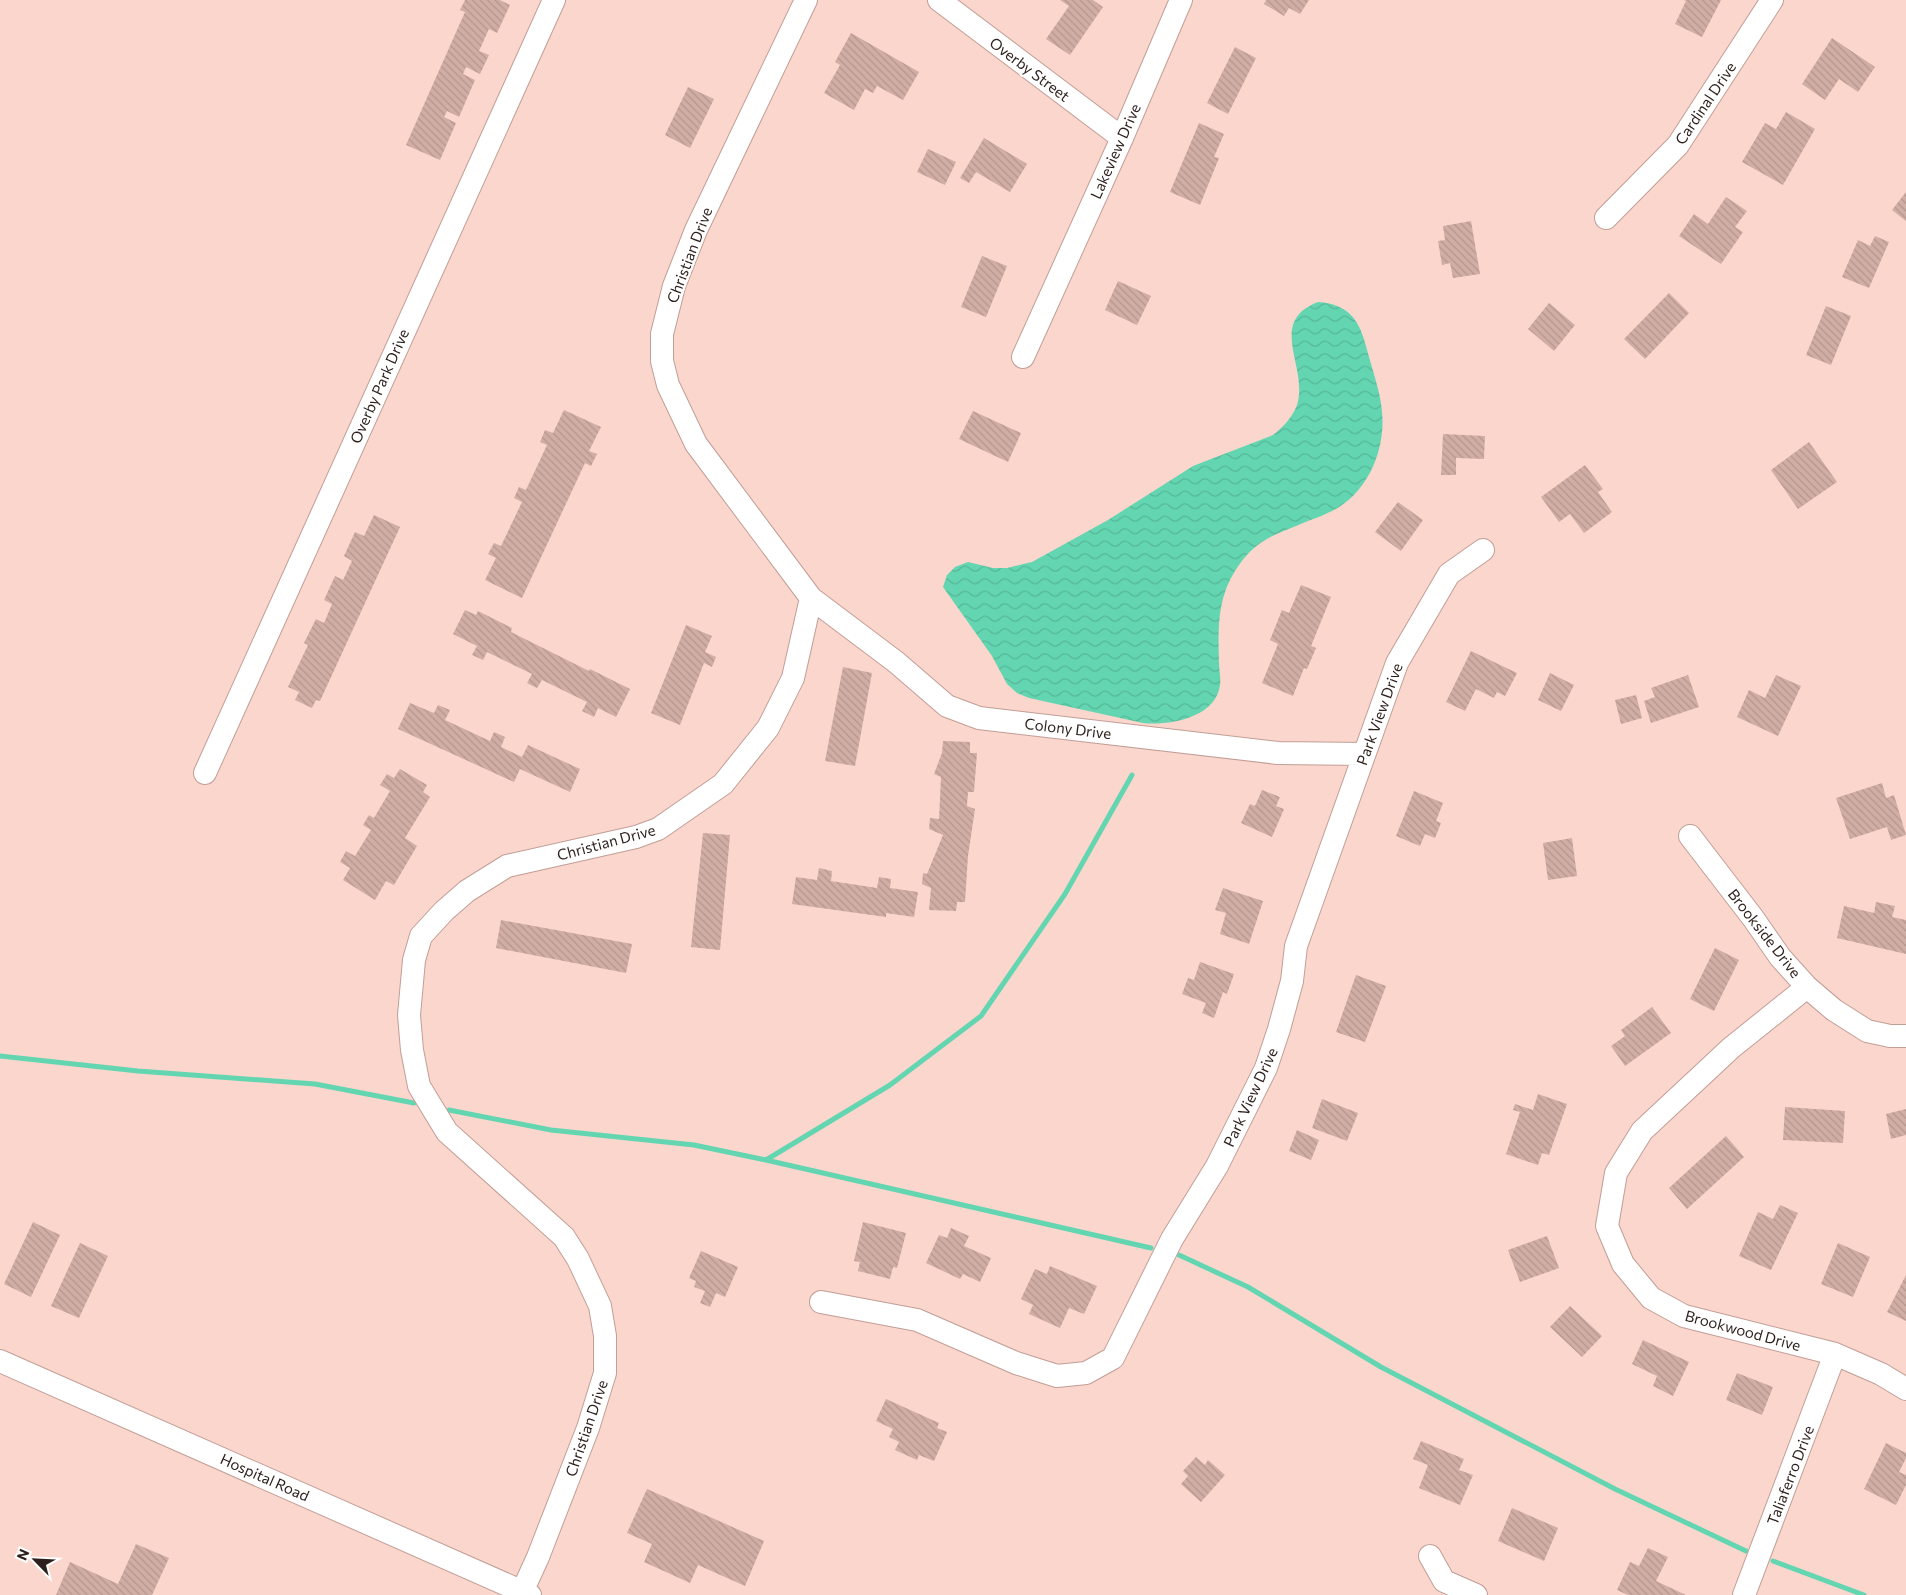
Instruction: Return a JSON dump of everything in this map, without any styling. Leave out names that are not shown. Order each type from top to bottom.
[{"type":"street","name":"Overby Park Drive","points":[[205,772],[554,0]]},
{"type":"street","name":"Christian Drive","points":[[526,1593],[589,1424],[605,1373],[605,1336],[600,1306],[578,1259],[564,1237],[447,1132],[419,1086],[412,1050],[409,1015],[414,960],[421,936],[444,911],[467,891],[507,866],[636,837],[658,829],[723,784],[768,728],[793,678],[811,598],[696,444],[668,385],[662,361],[662,334],[674,286],[696,230],[806,0]]},
{"type":"street","name":"Overby Street","points":[[939,0],[1122,138]]},
{"type":"street","name":"Lakeview Drive","points":[[1024,357],[1122,138],[1181,0]]},
{"type":"street","name":"Cardinal Drive","points":[[1606,218],[1678,145],[1772,0]]},
{"type":"street","name":"Park View Drive","points":[[821,1302],[918,1320],[1016,1363],[1057,1376],[1086,1372],[1113,1358],[1172,1239],[1217,1166],[1266,1068],[1292,981],[1296,946],[1397,663],[1449,574],[1483,550]]},
{"type":"street","name":"Colony Drive","points":[[811,598],[896,662],[947,706],[979,718],[1278,753],[1364,754]]},
{"type":"street","name":"Brookside Drive","points":[[1690,836],[1753,918],[1780,957],[1807,987],[1834,1010],[1867,1031],[1890,1036],[1906,1036]]},
{"type":"street","name":"Brookwood Drive","points":[[1807,987],[1731,1048],[1642,1132],[1616,1174],[1607,1226],[1623,1264],[1651,1298],[1684,1316],[1835,1354],[1881,1374],[1906,1389]]},
{"type":"street","name":"Taliaferro Drive","points":[[1744,1595],[1835,1354]]},
{"type":"street","name":"Hospital Road","points":[[0,1361],[526,1593]]},
{"type":"street","points":[[1430,1556],[1444,1581],[1476,1595]]},
{"type":"water","points":[[1318,302],[1328,303],[1345,310],[1360,328],[1378,388],[1381,405],[1381,441],[1372,469],[1355,494],[1329,512],[1267,539],[1250,552],[1235,571],[1225,593],[1220,615],[1220,685],[1217,696],[1210,705],[1189,717],[1177,721],[1153,724],[1029,698],[1017,693],[1007,684],[992,656],[943,587],[947,575],[955,567],[968,562],[993,568],[1007,568],[1032,562],[1108,520],[1193,466],[1273,435],[1287,422],[1297,405],[1298,376],[1292,347],[1294,321],[1303,311]]},
{"type":"building","points":[[465,0],[500,0],[510,5],[497,33],[489,29],[479,51],[489,55],[480,74],[466,67],[463,74],[475,80],[459,117],[447,111],[444,117],[456,123],[440,160],[406,145],[465,12],[460,10]]},
{"type":"building","points":[[1060,0],[1093,0],[1103,7],[1070,55],[1046,39],[1069,6]]},
{"type":"building","points":[[1266,0],[1309,0],[1300,14],[1289,8],[1284,16],[1264,4]]},
{"type":"building","points":[[1684,0],[1721,0],[1702,37],[1675,24],[1686,1]]},
{"type":"building","points":[[851,33],[919,72],[903,100],[877,86],[873,93],[865,89],[854,110],[824,93],[840,65],[835,62]]},
{"type":"building","points":[[1832,38],[1875,67],[1858,92],[1839,79],[1825,100],[1802,84]]},
{"type":"building","points":[[1235,47],[1256,58],[1228,114],[1207,103]]},
{"type":"building","points":[[688,87],[714,99],[690,148],[665,135]]},
{"type":"building","points":[[1786,112],[1815,129],[1783,185],[1742,162],[1765,123],[1776,129]]},
{"type":"building","points":[[1199,123],[1224,134],[1214,157],[1219,158],[1200,205],[1170,192]]},
{"type":"building","points":[[984,138],[1027,164],[1010,192],[976,172],[969,183],[960,178]]},
{"type":"building","points":[[928,149],[956,162],[945,185],[917,172]]},
{"type":"building","points":[[1906,192],[1906,221],[1892,210]]},
{"type":"building","points":[[1726,197],[1747,211],[1735,227],[1743,232],[1721,264],[1679,236],[1694,214],[1708,224]]},
{"type":"building","points":[[1471,221],[1480,274],[1453,278],[1450,263],[1442,265],[1438,241],[1445,240],[1443,226]]},
{"type":"building","points":[[1875,236],[1889,242],[1869,288],[1842,277],[1858,240],[1870,246]]},
{"type":"building","points":[[982,256],[1007,266],[986,317],[961,307]]},
{"type":"building","points":[[1118,281],[1151,296],[1137,325],[1105,310]]},
{"type":"building","points":[[1669,293],[1689,313],[1645,359],[1624,339]]},
{"type":"building","points":[[1549,303],[1575,325],[1554,351],[1528,329]]},
{"type":"building","points":[[1826,306],[1851,316],[1831,365],[1806,355]]},
{"type":"building","points":[[564,410],[601,427],[589,451],[597,454],[591,466],[585,463],[522,598],[485,580],[496,558],[488,554],[494,543],[501,546],[522,502],[514,498],[519,487],[526,490],[547,445],[540,442],[545,430],[553,433]]},
{"type":"building","points":[[973,411],[1021,433],[1008,462],[959,439]]},
{"type":"building","points":[[1443,434],[1485,436],[1484,459],[1456,458],[1456,475],[1441,475]]},
{"type":"building","points":[[1809,442],[1837,482],[1798,509],[1771,470]]},
{"type":"building","points":[[1585,465],[1603,489],[1598,492],[1612,512],[1584,533],[1570,514],[1559,522],[1541,497]]},
{"type":"building","points":[[1398,502],[1423,520],[1401,551],[1375,532]]},
{"type":"building","points":[[374,515],[400,527],[320,701],[316,700],[312,708],[295,700],[299,692],[288,687],[308,645],[304,643],[316,619],[324,623],[332,604],[324,600],[335,576],[343,580],[352,561],[344,556],[355,532],[364,536]]},
{"type":"building","points":[[1301,585],[1331,597],[1311,646],[1316,648],[1307,669],[1304,668],[1293,696],[1262,683],[1278,644],[1270,640],[1282,610],[1289,613]]},
{"type":"building","points":[[465,610],[476,615],[478,611],[512,628],[511,632],[630,689],[616,717],[598,708],[594,717],[582,711],[587,702],[542,680],[537,688],[527,683],[532,674],[487,652],[483,660],[472,655],[477,646],[453,634]]},
{"type":"building","points":[[686,625],[712,636],[705,652],[716,657],[712,667],[704,663],[680,725],[651,713]]},
{"type":"building","points":[[1471,651],[1517,673],[1505,696],[1497,692],[1494,698],[1476,689],[1465,711],[1446,702]]},
{"type":"building","points":[[843,667],[872,673],[855,766],[825,761]]},
{"type":"building","points":[[1550,673],[1574,685],[1561,711],[1538,700]]},
{"type":"building","points":[[1688,675],[1699,707],[1651,723],[1644,701],[1655,697],[1651,688]]},
{"type":"building","points":[[1776,675],[1801,686],[1778,736],[1737,717],[1749,690],[1765,698]]},
{"type":"building","points":[[1636,695],[1642,718],[1621,724],[1615,700]]},
{"type":"building","points":[[410,703],[434,713],[438,705],[450,710],[445,720],[490,741],[494,732],[505,737],[501,747],[522,757],[528,745],[580,769],[570,792],[520,769],[514,782],[398,729]]},
{"type":"building","points":[[943,741],[970,742],[970,753],[977,753],[974,792],[968,792],[967,806],[975,809],[968,856],[965,902],[957,902],[956,911],[929,910],[931,888],[922,884],[923,873],[927,874],[943,835],[929,829],[930,818],[939,819],[941,777],[934,774],[942,753]]},
{"type":"building","points":[[400,769],[427,785],[423,792],[430,797],[405,838],[417,846],[394,885],[386,881],[375,900],[343,880],[350,868],[340,862],[346,851],[355,856],[371,830],[363,825],[369,815],[374,818],[390,791],[380,785],[387,774],[394,778]]},
{"type":"building","points":[[1882,783],[1886,798],[1894,795],[1906,835],[1891,840],[1887,827],[1850,839],[1836,798]]},
{"type":"building","points":[[1262,790],[1280,797],[1276,806],[1284,809],[1272,837],[1241,823],[1250,804],[1255,806]]},
{"type":"building","points":[[1414,791],[1443,803],[1436,821],[1441,823],[1435,838],[1425,834],[1420,846],[1396,836]]},
{"type":"building","points":[[703,833],[730,835],[720,950],[691,947]]},
{"type":"building","points":[[1572,838],[1577,876],[1548,880],[1543,843]]},
{"type":"building","points":[[819,868],[832,871],[831,881],[877,888],[879,877],[891,879],[890,888],[918,892],[914,917],[886,913],[886,917],[792,904],[796,877],[817,880]]},
{"type":"building","points":[[1223,888],[1263,901],[1249,944],[1220,934],[1226,913],[1215,910]]},
{"type":"building","points":[[1876,902],[1895,906],[1892,917],[1906,920],[1906,954],[1837,938],[1844,906],[1874,913]]},
{"type":"building","points":[[501,920],[632,944],[626,973],[496,948]]},
{"type":"building","points":[[1715,948],[1739,960],[1714,1011],[1690,999]]},
{"type":"building","points":[[1200,962],[1234,974],[1227,994],[1223,992],[1214,1018],[1202,1013],[1206,1003],[1182,994],[1188,978],[1194,980]]},
{"type":"building","points":[[1356,975],[1386,986],[1365,1042],[1336,1032]]},
{"type":"building","points":[[1652,1007],[1671,1033],[1625,1066],[1611,1046],[1625,1036],[1621,1030]]},
{"type":"building","points":[[1538,1094],[1567,1104],[1549,1155],[1542,1153],[1538,1165],[1506,1154],[1520,1112],[1513,1110],[1515,1104],[1533,1110]]},
{"type":"building","points":[[1322,1099],[1358,1113],[1347,1141],[1312,1128]]},
{"type":"building","points":[[1785,1107],[1845,1111],[1843,1143],[1783,1140]]},
{"type":"building","points":[[1906,1109],[1906,1135],[1891,1139],[1886,1114]]},
{"type":"building","points":[[1297,1130],[1319,1140],[1311,1160],[1289,1151]]},
{"type":"building","points":[[1726,1136],[1744,1157],[1687,1209],[1669,1188]]},
{"type":"building","points":[[1780,1205],[1798,1213],[1771,1270],[1739,1256],[1758,1212],[1773,1219]]},
{"type":"building","points":[[33,1222],[60,1235],[31,1297],[4,1284]]},
{"type":"building","points":[[863,1222],[906,1233],[897,1268],[893,1267],[890,1279],[858,1271],[860,1262],[854,1261]]},
{"type":"building","points":[[951,1228],[969,1236],[964,1246],[991,1258],[980,1282],[963,1274],[960,1279],[926,1263],[939,1235],[947,1238]]},
{"type":"building","points":[[1547,1236],[1559,1268],[1520,1282],[1508,1250]]},
{"type":"building","points":[[80,1243],[108,1256],[79,1318],[51,1306]]},
{"type":"building","points":[[1838,1243],[1870,1257],[1853,1297],[1821,1284]]},
{"type":"building","points":[[701,1251],[738,1267],[725,1297],[716,1293],[710,1307],[700,1303],[705,1291],[694,1287],[696,1281],[689,1278]]},
{"type":"building","points":[[1050,1266],[1097,1286],[1084,1314],[1069,1308],[1060,1328],[1029,1314],[1033,1305],[1021,1299],[1035,1269],[1047,1274]]},
{"type":"building","points":[[1906,1275],[1906,1321],[1887,1312]]},
{"type":"building","points":[[1570,1306],[1602,1336],[1582,1357],[1550,1327]]},
{"type":"building","points":[[1643,1340],[1689,1362],[1673,1396],[1653,1386],[1657,1376],[1632,1364]]},
{"type":"building","points":[[1737,1373],[1773,1387],[1762,1415],[1726,1400]]},
{"type":"building","points":[[886,1399],[939,1423],[937,1428],[947,1432],[934,1461],[919,1455],[917,1460],[895,1450],[899,1442],[889,1437],[893,1429],[876,1421]]},
{"type":"building","points":[[1421,1441],[1464,1459],[1459,1470],[1473,1475],[1460,1505],[1419,1488],[1428,1465],[1413,1459]]},
{"type":"building","points":[[1886,1443],[1906,1453],[1906,1458],[1899,1472],[1906,1475],[1906,1485],[1896,1505],[1864,1489]]},
{"type":"building","points":[[1196,1457],[1205,1465],[1208,1460],[1225,1475],[1201,1502],[1181,1484],[1188,1476],[1183,1471]]},
{"type":"building","points":[[647,1489],[764,1541],[745,1586],[698,1565],[690,1583],[644,1562],[652,1544],[627,1533]]},
{"type":"building","points":[[1512,1508],[1558,1528],[1544,1561],[1498,1541]]},
{"type":"building","points":[[136,1544],[169,1558],[152,1595],[56,1595],[70,1562],[118,1584]]},
{"type":"building","points":[[1648,1548],[1668,1557],[1656,1581],[1686,1595],[1628,1595],[1617,1590],[1630,1562],[1639,1566]]},
{"type":"waterway","points":[[766,1160],[890,1085],[981,1016],[1065,894],[1132,775]]},
{"type":"waterway","points":[[0,1056],[138,1071],[315,1084],[414,1103]]},
{"type":"waterway","points":[[449,1110],[551,1130],[694,1145],[1151,1248]]},
{"type":"waterway","points":[[1179,1255],[1248,1287],[1381,1367],[1615,1489],[1746,1551]]},
{"type":"waterway","points":[[1773,1561],[1864,1595]]}]
